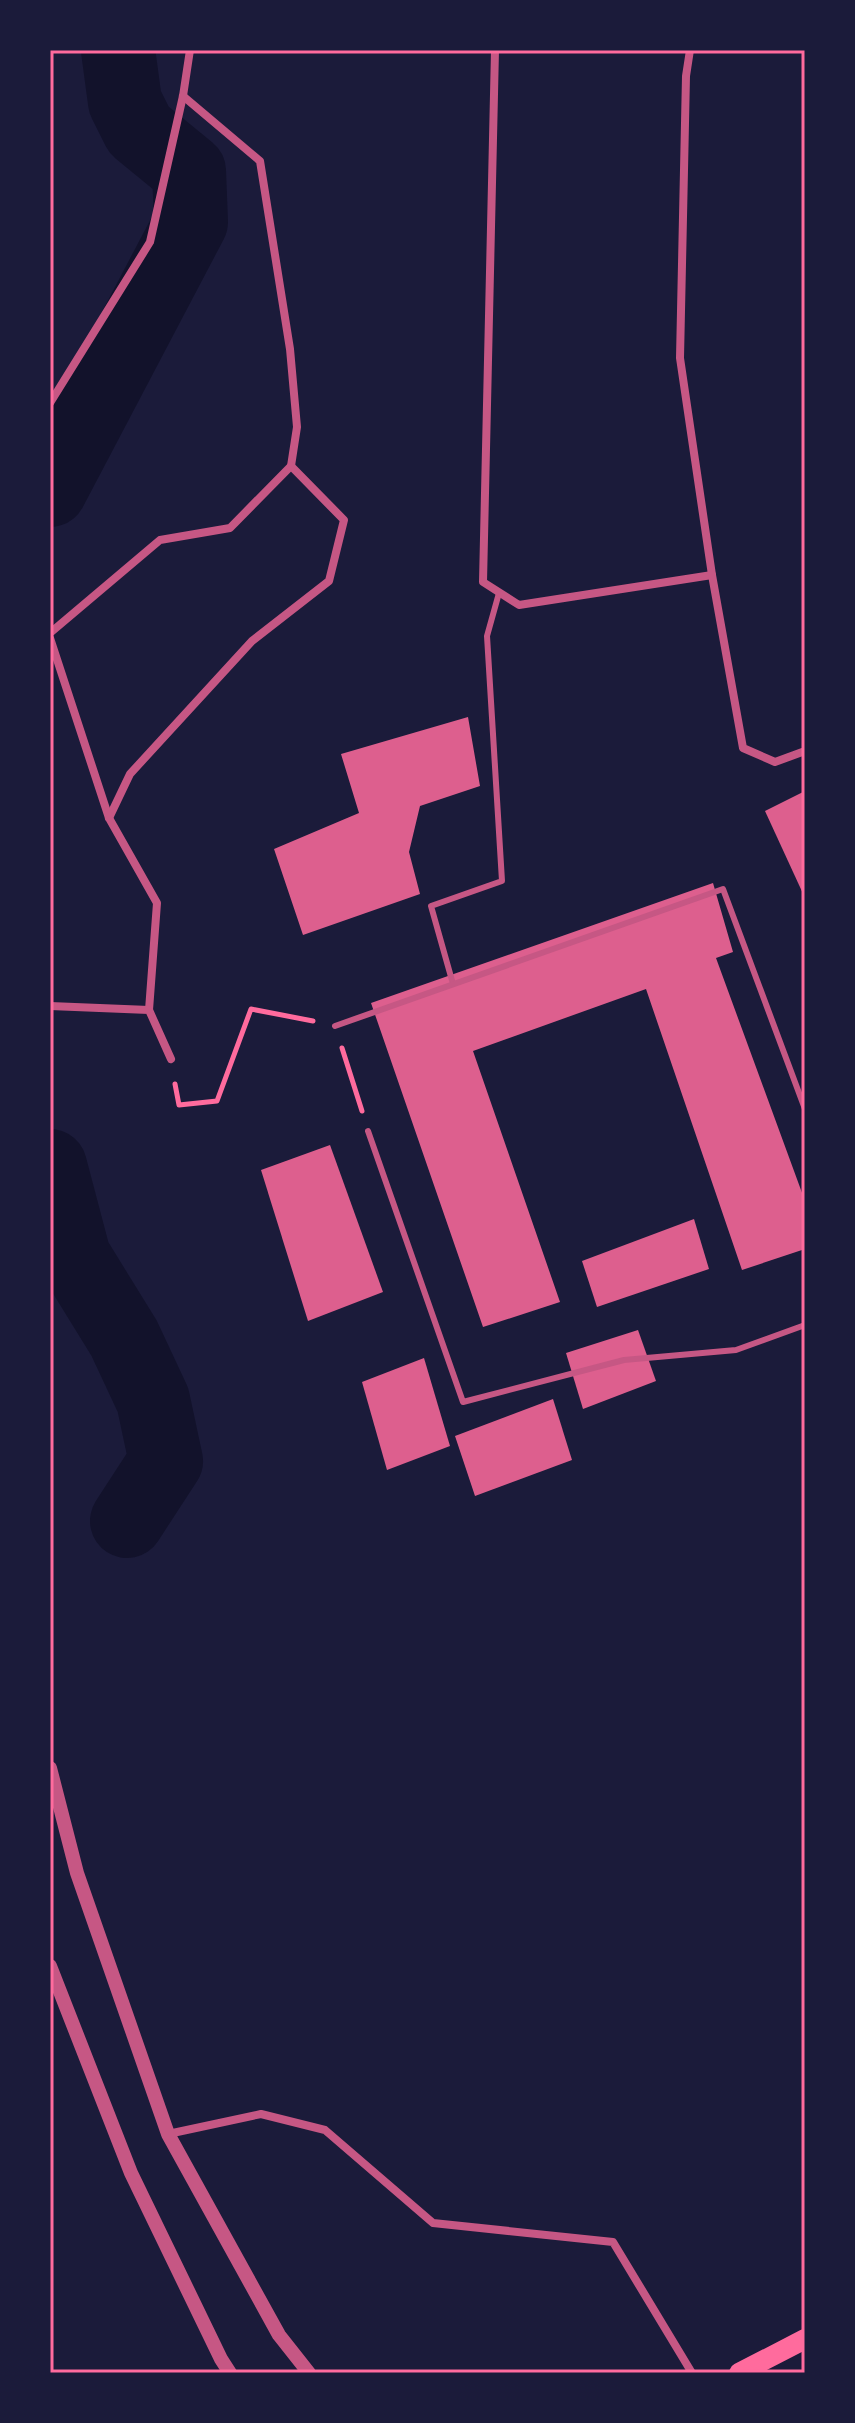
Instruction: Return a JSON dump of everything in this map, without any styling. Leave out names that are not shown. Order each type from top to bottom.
[{"type":"main road","points":[[739,2373],[805,2339]]},
{"type":"street","points":[[50,403],[150,242],[190,50]]},
{"type":"street","points":[[495,50],[483,582],[519,605],[712,575]]},
{"type":"street","points":[[690,50],[686,76],[680,358],[712,575],[743,748],[775,762],[805,751]]},
{"type":"street","points":[[171,1059],[149,1010],[157,903],[109,818],[50,635],[160,540],[230,528],[291,466],[297,427],[290,349],[260,161],[182,98]]},
{"type":"street","points":[[109,818],[130,774],[252,641],[329,581],[344,520],[291,466]]},
{"type":"street","points":[[50,1006],[149,1010]]},
{"type":"street","points":[[50,1768],[77,1873],[168,2134],[279,2335],[309,2373]]},
{"type":"street","points":[[50,1966],[131,2173],[230,2373]]},
{"type":"street","points":[[168,2134],[261,2114],[325,2130],[433,2223],[613,2242],[692,2373]]},
{"type":"lane","points":[[453,984],[431,906],[502,881],[487,636],[499,593]]},
{"type":"lane","points":[[335,1026],[723,889],[805,1109]]},
{"type":"lane","points":[[368,1131],[463,1402],[624,1360],[736,1350],[805,1325]]},
{"type":"path","points":[[171,1059],[179,1105],[217,1101],[251,1009],[335,1026],[368,1131]]},
{"type":"building","points":[[468,717],[480,786],[420,806],[409,852],[420,894],[303,935],[274,849],[359,813],[341,754]]},
{"type":"building","points":[[805,791],[805,898],[765,811]]},
{"type":"building","points":[[713,883],[733,952],[716,958],[805,1201],[805,1249],[742,1270],[646,989],[473,1051],[560,1302],[483,1327],[371,1003]]},
{"type":"building","points":[[330,1145],[383,1292],[308,1321],[261,1170]]},
{"type":"building","points":[[694,1219],[709,1269],[597,1307],[582,1261]]},
{"type":"building","points":[[638,1330],[656,1381],[583,1409],[566,1353]]},
{"type":"building","points":[[424,1358],[450,1446],[387,1470],[362,1382]]},
{"type":"building","points":[[553,1399],[572,1460],[475,1496],[455,1436]]},
{"type":"waterway","points":[[50,490],[191,222],[189,171],[139,130],[125,102],[118,50]]},
{"type":"waterway","points":[[50,1166],[74,1257],[124,1338],[153,1400],[166,1461],[127,1521]]}]
